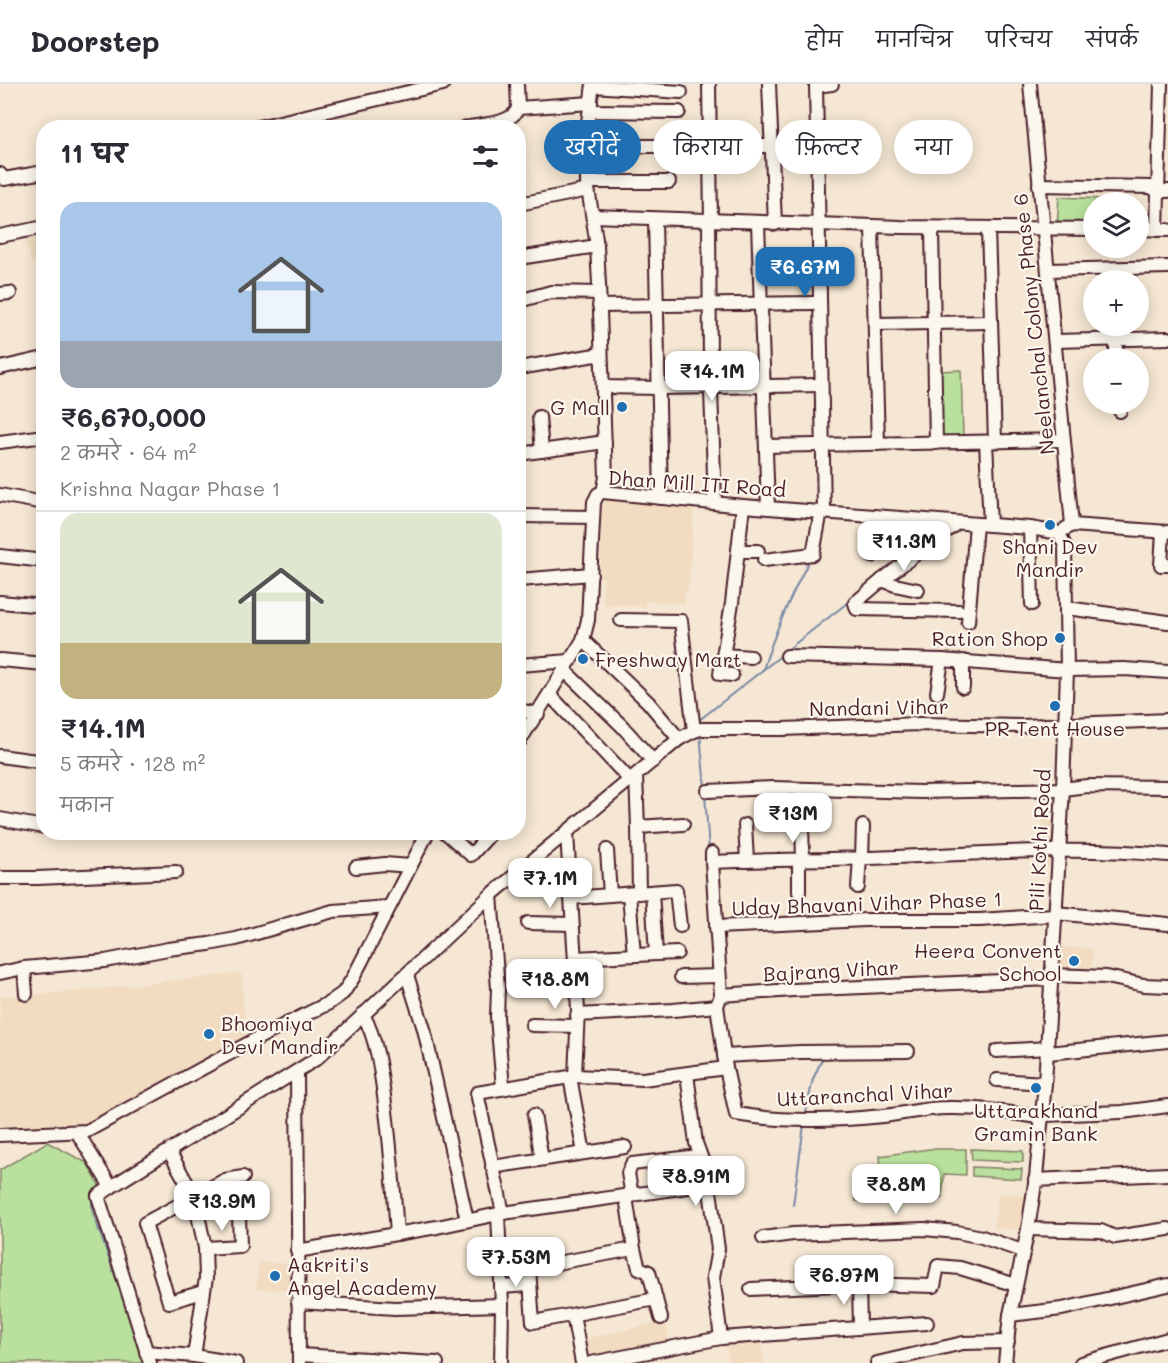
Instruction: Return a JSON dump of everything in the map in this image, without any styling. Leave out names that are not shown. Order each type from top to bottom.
[{"type":"street","points":[[288,120],[443,84]]},
{"type":"street","points":[[504,120],[516,114],[517,84]]},
{"type":"street","points":[[709,84],[710,120]]},
{"type":"street","points":[[769,84],[776,224]]},
{"type":"street","points":[[738,550],[761,556],[813,554],[823,512],[816,85],[832,84]]},
{"type":"street","name":"Neelanchal Colony Phase 6","points":[[1030,84],[1072,525]]},
{"type":"street","points":[[1161,84],[1162,230]]},
{"type":"street","points":[[589,120],[593,85],[681,92]]},
{"type":"street","points":[[518,108],[591,107],[679,112]]},
{"type":"street","points":[[763,146],[772,146]]},
{"type":"street","points":[[0,174],[4,179],[36,173]]},
{"type":"street","points":[[587,174],[597,246],[606,477],[603,492]]},
{"type":"street","points":[[710,174],[709,304],[715,504]]},
{"type":"street","points":[[526,202],[588,186],[669,182]]},
{"type":"street","points":[[1039,189],[1151,195],[1163,191]]},
{"type":"street","points":[[593,216],[872,227],[1083,229]]},
{"type":"street","points":[[655,219],[661,498]]},
{"type":"street","points":[[758,223],[768,508]]},
{"type":"street","points":[[872,227],[878,444]]},
{"type":"street","points":[[932,228],[936,443]]},
{"type":"street","points":[[0,236],[36,229]]},
{"type":"street","points":[[988,229],[991,322],[990,525]]},
{"type":"street","points":[[526,257],[597,246]]},
{"type":"street","points":[[1143,270],[1168,267]]},
{"type":"street","points":[[1048,270],[1083,272]]},
{"type":"street","points":[[526,299],[551,292],[599,292]]},
{"type":"street","points":[[599,306],[813,303]]},
{"type":"street","points":[[876,324],[991,322]]},
{"type":"street","points":[[1113,336],[1115,348]]},
{"type":"street","points":[[1056,341],[1168,338]]},
{"type":"street","points":[[526,367],[601,354]]},
{"type":"street","points":[[0,368],[36,360]]},
{"type":"street","points":[[603,387],[820,385]]},
{"type":"street","points":[[539,417],[542,451]]},
{"type":"street","points":[[0,442],[36,437]]},
{"type":"street","points":[[766,446],[1064,440]]},
{"type":"street","points":[[526,453],[605,442]]},
{"type":"street","name":"Dhan Mill ITI Road","points":[[526,732],[583,640],[588,620],[594,502],[597,494],[603,492],[715,504],[1059,532]]},
{"type":"street","points":[[0,495],[36,502]]},
{"type":"street","points":[[732,675],[720,674],[743,506]]},
{"type":"street","points":[[526,516],[593,517]]},
{"type":"street","points":[[872,556],[874,516]]},
{"type":"street","points":[[957,523],[855,603],[857,609],[958,611]]},
{"type":"street","points":[[968,622],[976,524]]},
{"type":"street","points":[[1059,532],[1072,525],[1166,532],[1161,565],[1168,565]]},
{"type":"street","points":[[1030,528],[1032,604]]},
{"type":"street","name":"Pili Kothi Road","points":[[1005,1363],[1010,1316],[1028,1229],[1046,1083],[1063,789],[1067,670],[1065,546],[1059,532]]},
{"type":"street","points":[[0,556],[36,560]]},
{"type":"street","points":[[526,579],[591,574]]},
{"type":"street","points":[[882,580],[918,590]]},
{"type":"street","points":[[0,602],[36,605]]},
{"type":"street","points":[[1067,608],[1168,622]]},
{"type":"street","points":[[236,1363],[194,1356],[148,1358],[98,1196],[316,1059],[491,895],[693,727],[681,621],[621,621]]},
{"type":"street","points":[[583,640],[648,702],[678,738]]},
{"type":"street","points":[[724,655],[752,657]]},
{"type":"street","points":[[787,656],[942,660],[1067,670],[1124,669],[1168,672]]},
{"type":"street","points":[[0,660],[36,663]]},
{"type":"street","points":[[937,693],[942,660]]},
{"type":"street","points":[[963,661],[963,687]]},
{"type":"street","points":[[526,665],[567,665],[652,760]]},
{"type":"street","points":[[550,696],[631,778],[638,827],[639,859],[634,893],[634,955]]},
{"type":"street","points":[[526,711],[538,714]]},
{"type":"street","name":"Nandani Vihar","points":[[693,727],[701,729],[782,729],[920,724],[1010,726],[1168,720]]},
{"type":"street","points":[[0,756],[36,761]]},
{"type":"street","points":[[708,791],[773,788],[910,792],[1063,789],[1088,786],[1168,787]]},
{"type":"street","points":[[0,819],[36,825]]},
{"type":"street","points":[[638,827],[683,824]]},
{"type":"street","points":[[745,825],[747,861]]},
{"type":"street","points":[[858,887],[863,826]]},
{"type":"street","points":[[799,892],[802,827]]},
{"type":"street","points":[[567,832],[576,976],[577,1021],[573,1076],[584,1153]]},
{"type":"street","points":[[0,1135],[87,1131],[260,1037],[329,1003],[343,993],[353,978],[424,840]]},
{"type":"street","points":[[454,840],[471,855],[485,840]]},
{"type":"street","points":[[607,850],[610,895]]},
{"type":"street","points":[[725,1062],[719,1001],[712,858],[747,861],[1006,851],[1168,855]]},
{"type":"street","points":[[356,867],[385,864],[410,866]]},
{"type":"street","points":[[0,878],[37,879],[176,872]]},
{"type":"street","points":[[571,898],[676,890],[680,926]]},
{"type":"street","points":[[652,892],[656,954]]},
{"type":"street","points":[[491,895],[503,1088]]},
{"type":"street","points":[[0,973],[24,968],[105,961],[209,944],[236,939],[333,911],[389,907]]},
{"type":"street","name":"Uday Bhavani Vihar Phase 1","points":[[716,927],[866,920],[980,920],[1054,914],[1168,924]]},
{"type":"street","points":[[528,923],[572,924]]},
{"type":"street","points":[[575,958],[677,953]]},
{"type":"street","points":[[24,968],[26,994]]},
{"type":"street","points":[[406,975],[424,1029],[467,1220]]},
{"type":"street","points":[[531,975],[576,976]]},
{"type":"street","points":[[681,977],[719,976]]},
{"type":"street","name":"Bajrang Vihar","points":[[532,1025],[673,1011],[719,1001],[827,988],[1051,977],[1107,977],[1144,985],[1168,986]]},
{"type":"street","points":[[363,1014],[371,1029],[382,1076],[390,1131],[397,1234]]},
{"type":"street","points":[[997,1051],[1048,1051],[1168,1041]]},
{"type":"street","points":[[501,1363],[500,1214],[477,1093],[573,1076],[643,1079],[687,1074],[725,1062],[800,1052],[908,1051]]},
{"type":"street","name":"Uttaranchal Vihar","points":[[725,1062],[736,1114],[771,1119],[850,1118],[883,1116],[926,1109],[972,1107],[1043,1117]]},
{"type":"street","points":[[297,1072],[299,1359],[436,1363]]},
{"type":"street","points":[[687,1074],[699,1156],[708,1176],[718,1249],[713,1277],[721,1338]]},
{"type":"street","points":[[997,1080],[1046,1083]]},
{"type":"street","points":[[1043,1117],[1122,1112],[1168,1106]]},
{"type":"street","points":[[534,1115],[542,1159]]},
{"type":"street","points":[[77,1132],[111,1188]]},
{"type":"street","points":[[492,1167],[625,1147]]},
{"type":"street","points":[[170,1151],[194,1196],[205,1248],[206,1278],[194,1356]]},
{"type":"street","points":[[661,1318],[649,1272],[639,1268],[634,1249],[628,1173],[632,1164],[699,1156]]},
{"type":"street","points":[[1035,1180],[1168,1174]]},
{"type":"street","points":[[203,1292],[169,1302],[145,1223],[225,1180],[243,1177]]},
{"type":"street","points":[[297,1251],[500,1214],[709,1184]]},
{"type":"street","points":[[205,1248],[240,1246],[239,1216]]},
{"type":"street","points":[[763,1238],[793,1234],[924,1229],[982,1237],[1022,1251]]},
{"type":"street","points":[[1028,1229],[1101,1231],[1115,1237],[1168,1229]]},
{"type":"street","points":[[634,1249],[532,1266],[528,1271],[533,1322],[656,1299]]},
{"type":"street","points":[[751,1289],[859,1284],[934,1286],[938,1266],[960,1268],[1016,1285]]},
{"type":"street","points":[[501,1287],[529,1284]]},
{"type":"street","points":[[859,1284],[860,1327]]},
{"type":"street","points":[[1010,1316],[1062,1309],[1168,1284]]},
{"type":"street","points":[[298,1302],[395,1308],[502,1305]]},
{"type":"street","points":[[573,1315],[582,1363]]},
{"type":"street","points":[[591,1363],[721,1338],[927,1323]]},
{"type":"street","points":[[1081,1363],[1168,1339]]},
{"type":"street","points":[[877,1363],[963,1343],[1008,1342]]},
{"type":"shaded area","points":[[36,234],[36,261],[31,262],[25,236]]},
{"type":"shaded area","points":[[602,497],[694,509],[688,592],[685,592],[684,604],[646,601],[645,607],[603,604],[604,577],[600,578]]},
{"type":"shaded area","points":[[1043,818],[1054,820],[1052,867],[1042,866]]},
{"type":"shaded area","name":"Heera Convent School","points":[[1057,947],[1093,949],[1091,975],[1055,974]]},
{"type":"shaded area","points":[[241,973],[245,1025],[243,1042],[83,1126],[0,1127],[0,997],[79,991]]},
{"type":"shaded area","points":[[999,1193],[1029,1196],[1025,1230],[993,1228]]},
{"type":"shaded area","name":"Aakriti's Angel Academy","points":[[259,1262],[293,1264],[293,1290],[256,1289]]},
{"type":"shaded area","points":[[665,1321],[670,1345],[589,1361],[584,1358],[580,1340]]},
{"type":"shaded area","points":[[761,1336],[764,1363],[729,1363],[725,1340]]},
{"type":"green space","points":[[1059,197],[1083,198],[1083,227],[1057,226]]},
{"type":"green space","points":[[961,370],[963,436],[940,436],[938,371]]},
{"type":"green space","points":[[47,1142],[87,1163],[101,1189],[92,1196],[92,1210],[145,1363],[0,1363],[0,1170]]},
{"type":"green space","points":[[929,1149],[966,1149],[966,1175],[944,1174],[942,1199],[921,1196],[912,1201],[856,1201],[855,1194],[877,1192],[877,1183],[882,1182],[880,1156]]},
{"type":"green space","points":[[971,1149],[1023,1151],[1023,1162],[972,1160]]},
{"type":"green space","points":[[972,1167],[1022,1169],[1021,1179],[972,1176]]},
{"type":"waterway","points":[[763,670],[784,613],[810,559]]},
{"type":"waterway","points":[[787,650],[851,600]]},
{"type":"waterway","points":[[698,721],[783,654]]},
{"type":"waterway","points":[[700,734],[705,788]]},
{"type":"waterway","points":[[705,794],[709,851]]},
{"type":"waterway","points":[[806,1112],[813,1079],[823,1057]]},
{"type":"waterway","points":[[793,1205],[804,1125]]},
{"type":"waterway","points":[[93,1195],[92,1210],[127,1309]]},
{"type":"place","name":"G Mall","points":[[622,407]]},
{"type":"place","name":"Shani Dev Mandir","points":[[1050,525]]},
{"type":"place","name":"Ration Shop","points":[[1060,638]]},
{"type":"place","name":"Freshway Mart","points":[[583,659]]},
{"type":"place","name":"PR Tent House","points":[[1055,706]]},
{"type":"place","name":"Heera Convent School","points":[[1074,961]]},
{"type":"place","name":"Bhoomiya Devi Mandir","points":[[209,1034]]},
{"type":"place","name":"Uttarakhand Gramin Bank","points":[[1036,1088]]},
{"type":"place","name":"Aakriti's Angel Academy","points":[[275,1276]]}]
